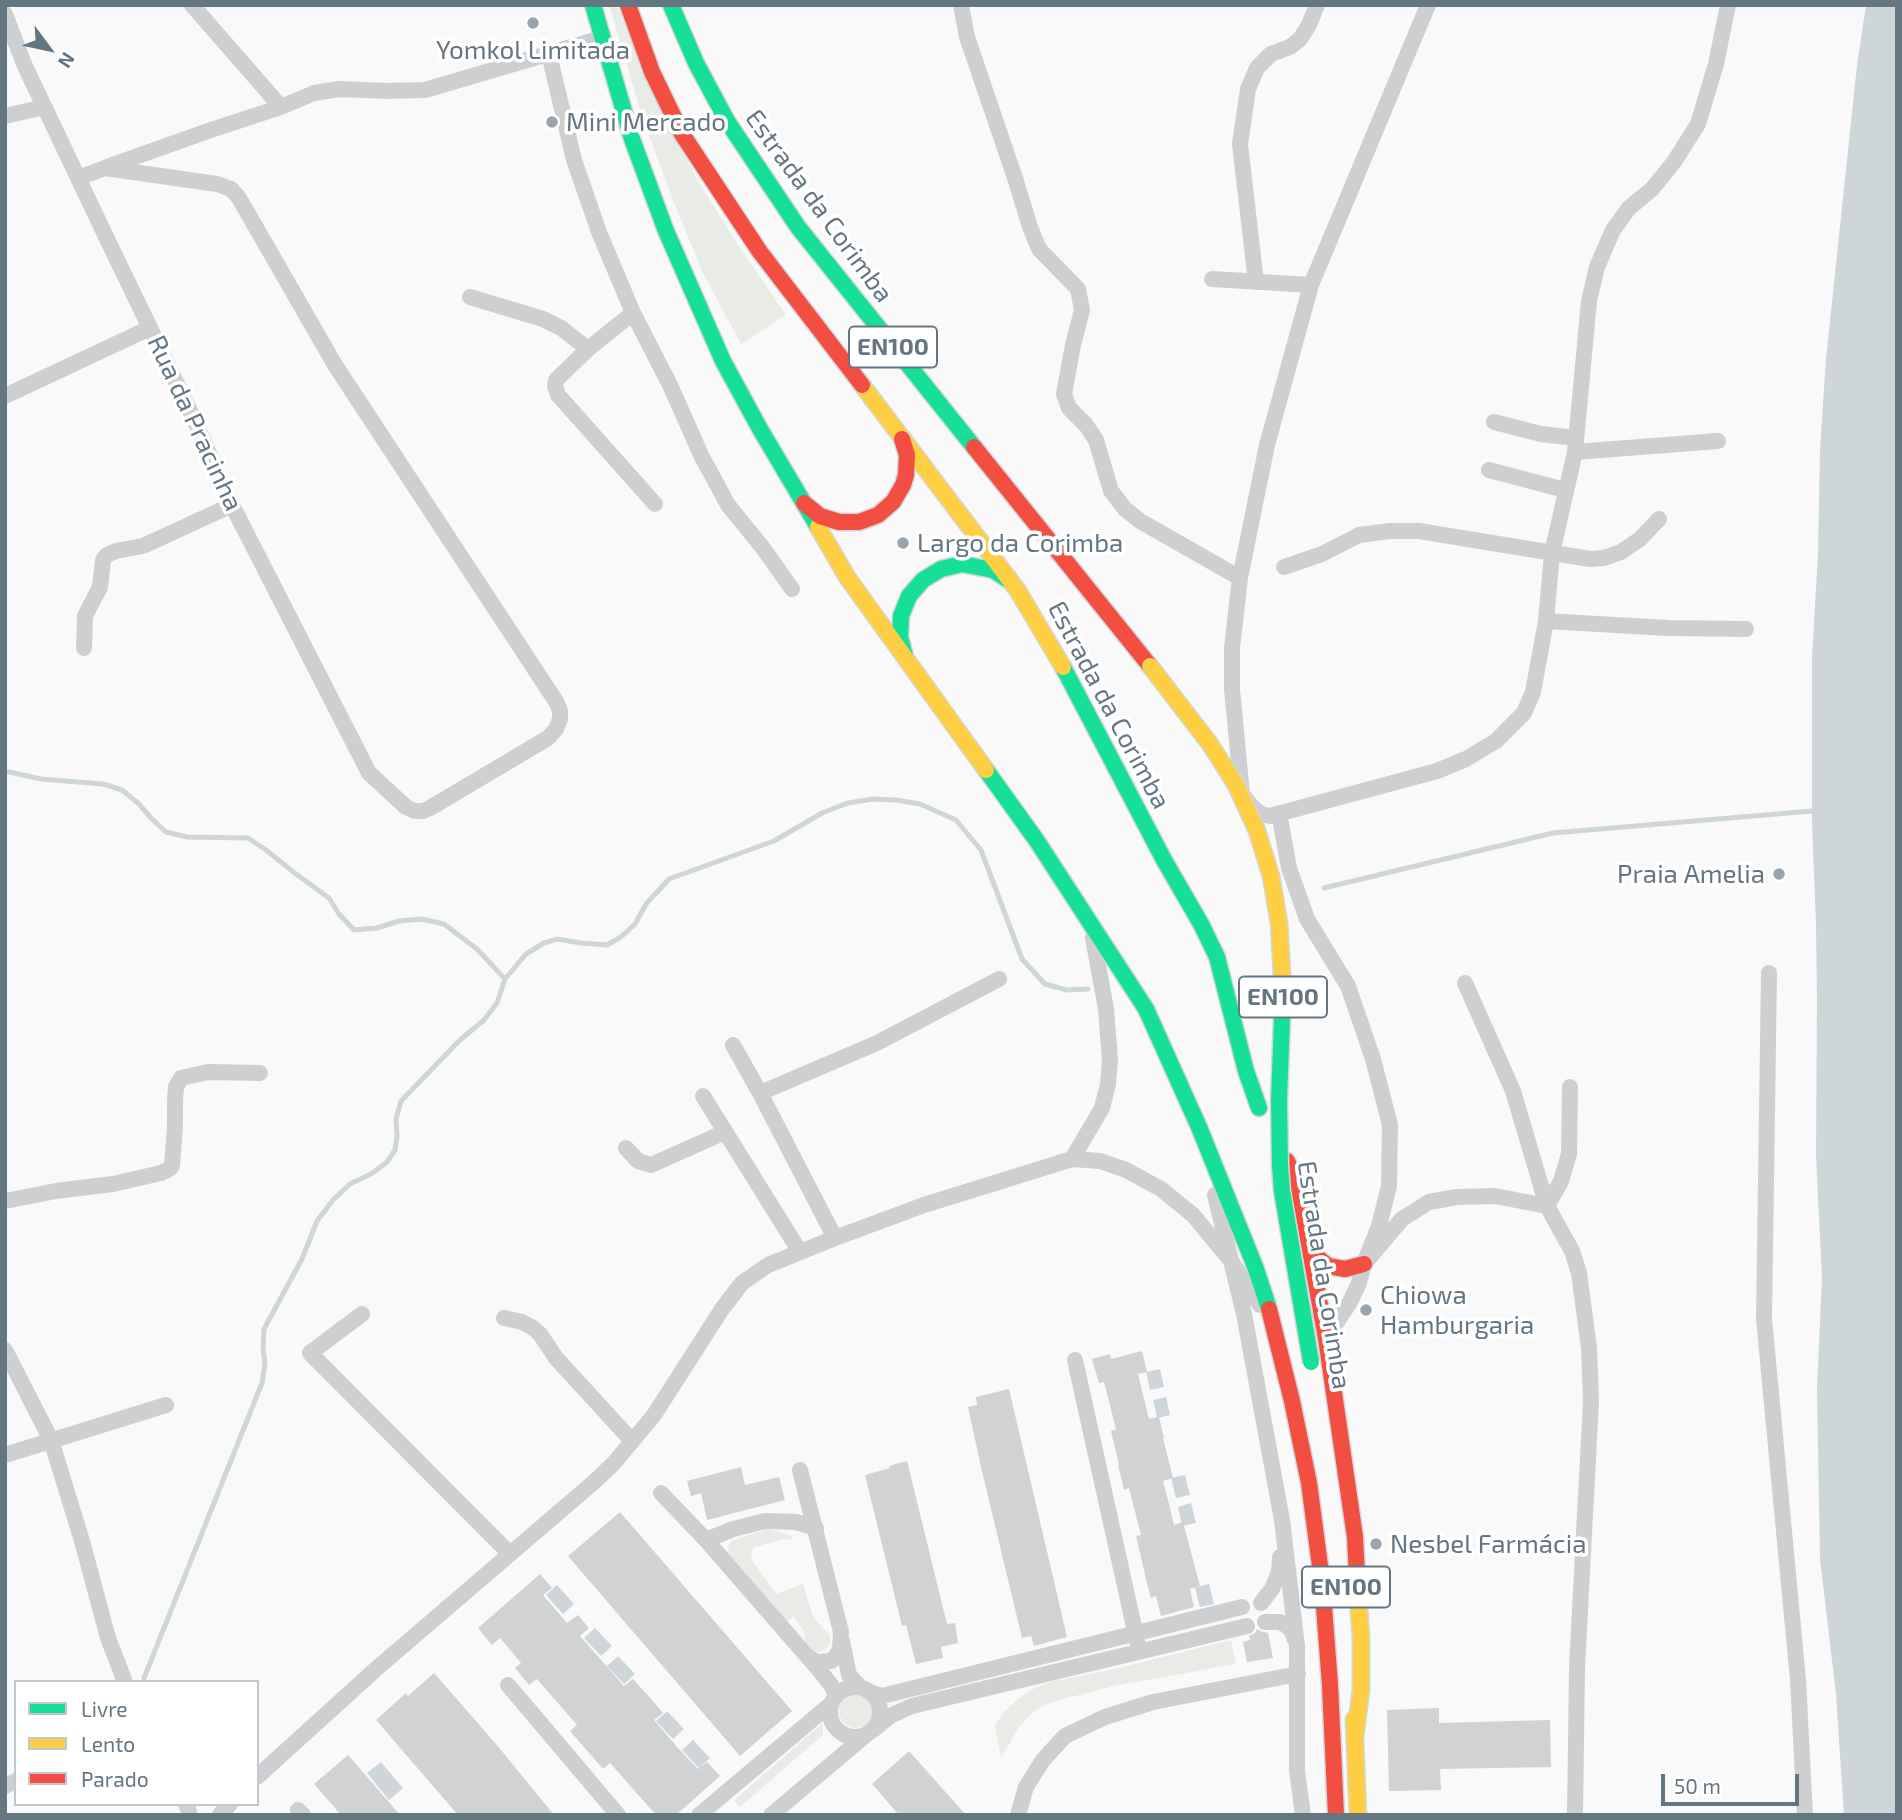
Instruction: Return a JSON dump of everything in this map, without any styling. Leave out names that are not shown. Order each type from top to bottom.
[{"type":"main road","name":"EN100","points":[[593,5],[632,139],[666,231],[723,361],[847,578],[911,667]]},
{"type":"main road","name":"Estrada da Corimba","points":[[628,5],[652,72],[682,134],[698,160],[760,252],[1018,591],[1067,673],[1217,957],[1246,1071],[1259,1108]]},
{"type":"main road","name":"Estrada da Corimba","points":[[671,5],[696,64],[727,121],[798,227],[1150,666],[1210,744],[1236,785],[1257,831],[1271,876],[1279,923],[1282,968],[1280,1166],[1313,1368]]},
{"type":"main road","points":[[799,497],[812,511],[839,522],[859,522],[882,512],[899,494],[906,475],[907,455],[896,428]]},
{"type":"main road","points":[[911,667],[905,657],[900,637],[901,615],[909,596],[932,573],[952,565],[973,565],[993,570],[1018,591]]},
{"type":"main road","name":"Estrada da Corimba","points":[[911,667],[1037,841],[1146,1009],[1199,1127],[1256,1269],[1274,1326],[1309,1483],[1322,1581],[1336,1815]]},
{"type":"main road","name":"Estrada da Corimba","points":[[1287,1161],[1301,1200],[1326,1338],[1355,1538],[1361,1638],[1361,1690],[1355,1737]]},
{"type":"main road","name":"EN100","points":[[1308,1239],[1315,1255],[1328,1266],[1345,1269],[1364,1264]]},
{"type":"main road","name":"Estrada da Corimba","points":[[1325,1438],[1349,1613],[1358,1815]]},
{"type":"street","points":[[192,5],[281,107]]},
{"type":"street","points":[[961,5],[967,37],[1039,249],[1078,289],[1082,310],[1064,394],[1069,408],[1096,440],[1111,491],[1125,509],[1140,521],[1240,578]]},
{"type":"street","points":[[1256,282],[1240,144],[1248,89],[1257,68],[1270,54],[1290,47],[1300,39],[1317,5]]},
{"type":"street","points":[[1428,5],[1311,285],[1267,445],[1240,578],[1232,648],[1232,689],[1242,794],[1253,808],[1270,816],[1437,771],[1466,759],[1496,740],[1524,713],[1533,692],[1546,621],[1552,553],[1575,445],[1590,301],[1597,267],[1613,230],[1629,208],[1652,189],[1674,162],[1698,124],[1716,64],[1728,5]]},
{"type":"street","name":"Rua da Pracinha","points":[[5,15],[24,64],[233,505],[369,773],[405,807],[423,811],[548,738],[560,719],[557,702],[335,365],[239,198],[231,189],[209,182],[104,168]]},
{"type":"street","points":[[78,178],[314,93],[339,89],[387,92],[425,90],[601,38]]},
{"type":"street","points":[[549,54],[574,160],[599,232],[632,313],[728,505],[792,589]]},
{"type":"street","points":[[5,117],[45,107]]},
{"type":"street","points":[[1212,279],[1311,285]]},
{"type":"street","points":[[470,298],[543,319],[561,328],[587,349]]},
{"type":"street","points":[[632,313],[587,349],[556,380],[555,386],[558,394],[654,504]]},
{"type":"street","points":[[5,396],[150,328]]},
{"type":"street","points":[[1494,422],[1575,445],[1718,441]]},
{"type":"street","points":[[1489,470],[1565,490]]},
{"type":"street","points":[[84,648],[85,616],[100,587],[103,560],[107,555],[143,546],[233,505]]},
{"type":"street","points":[[1284,567],[1322,554],[1359,535],[1390,531],[1419,531],[1590,559],[1604,558],[1620,552],[1640,539],[1659,519]]},
{"type":"street","points":[[1546,621],[1667,628],[1746,629]]},
{"type":"street","points":[[1279,813],[1289,868],[1307,919],[1348,986],[1373,1059],[1390,1125],[1390,1186],[1379,1226],[1359,1283],[1326,1338]]},
{"type":"street","points":[[1072,1159],[1102,1108],[1110,1060],[1106,1009],[1091,926]]},
{"type":"street","points":[[1769,973],[1764,1319],[1798,1680],[1805,1815]]},
{"type":"street","points":[[760,1093],[877,1043],[999,979]]},
{"type":"street","points":[[1465,983],[1513,1091],[1547,1206],[1572,1251],[1579,1273],[1589,1349],[1591,1401],[1577,1667],[1575,1815]]},
{"type":"street","points":[[733,1045],[835,1238]]},
{"type":"street","points":[[5,1201],[113,1184],[169,1169],[173,1166],[174,1101],[176,1087],[181,1078],[208,1072],[260,1073]]},
{"type":"street","points":[[1547,1206],[1561,1181],[1569,1154],[1570,1087]]},
{"type":"street","points":[[703,1096],[800,1252]]},
{"type":"street","points":[[1199,1127],[1244,1314],[1282,1520],[1297,1646],[1297,1771],[1303,1815]]},
{"type":"street","points":[[626,1148],[638,1161],[651,1165],[725,1132]]},
{"type":"street","points":[[259,1775],[376,1669],[594,1482],[654,1415],[722,1309],[742,1283],[768,1265],[924,1205],[1072,1159],[1100,1161],[1126,1170],[1161,1189],[1193,1215],[1231,1261],[1274,1326]]},
{"type":"street","points":[[1364,1264],[1402,1219],[1429,1202],[1457,1197],[1495,1196],[1547,1206]]},
{"type":"street","points":[[362,1314],[310,1353],[510,1554]]},
{"type":"street","points":[[504,1318],[522,1322],[540,1334],[556,1358],[632,1441]]},
{"type":"street","points":[[5,1350],[51,1440],[108,1639],[124,1680]]},
{"type":"street","points":[[1076,1360],[1140,1652]]},
{"type":"street","points":[[5,1455],[166,1405]]},
{"type":"street","points":[[771,1815],[878,1724],[880,1716],[878,1700],[849,1675],[841,1632],[800,1470]]},
{"type":"street","points":[[662,1493],[831,1685],[834,1699],[831,1720],[835,1727],[849,1737],[858,1737],[869,1732],[890,1716],[912,1706],[1247,1626]]},
{"type":"street","points":[[1261,1603],[1279,1572],[1282,1520]]},
{"type":"street","points":[[706,1540],[733,1529],[765,1521],[796,1522],[816,1528]]},
{"type":"street","points":[[699,1815],[850,1687],[882,1696],[1242,1607]]},
{"type":"street","points":[[1265,1622],[1280,1622],[1286,1625],[1292,1631],[1297,1646]]},
{"type":"street","points":[[805,1656],[817,1662],[831,1661],[840,1649],[841,1632]]},
{"type":"street","points":[[1018,1815],[1026,1787],[1043,1760],[1065,1736],[1105,1717],[1153,1702],[1298,1674]]},
{"type":"street","points":[[508,1685],[618,1815]]},
{"type":"shaded area","points":[[609,5],[616,5],[695,176],[786,315],[741,344],[702,271],[671,195],[642,116]]},
{"type":"shaded area","points":[[1866,5],[1897,5],[1897,1815],[1844,1815],[1836,1694],[1820,1559],[1817,1389],[1822,1277],[1816,1156],[1817,998],[1812,823],[1812,657],[1826,359],[1857,65]]},
{"type":"shaded area","points":[[1160,1369],[1164,1387],[1150,1390],[1146,1372]]},
{"type":"shaded area","points":[[1166,1397],[1170,1415],[1157,1418],[1153,1400]]},
{"type":"shaded area","points":[[1185,1475],[1190,1495],[1176,1498],[1171,1478]]},
{"type":"shaded area","points":[[1191,1503],[1196,1523],[1182,1526],[1178,1507]]},
{"type":"shaded area","points":[[768,1529],[793,1536],[792,1540],[784,1539],[754,1547],[752,1560],[776,1594],[803,1584],[813,1617],[830,1635],[830,1643],[825,1650],[817,1652],[809,1648],[804,1631],[789,1611],[793,1618],[787,1621],[729,1554],[731,1541]]},
{"type":"shaded area","points":[[1209,1584],[1214,1604],[1200,1607],[1195,1588]]},
{"type":"shaded area","points":[[557,1585],[574,1604],[563,1614],[546,1595]]},
{"type":"shaded area","points":[[595,1628],[612,1646],[601,1656],[584,1638]]},
{"type":"shaded area","points":[[1231,1640],[1236,1664],[1114,1686],[1041,1707],[1019,1727],[1001,1758],[995,1725],[1005,1711],[1033,1689],[1050,1682]]},
{"type":"shaded area","points":[[618,1656],[635,1674],[624,1684],[607,1666]]},
{"type":"shaded area","points":[[856,1694],[868,1699],[873,1711],[868,1723],[856,1728],[844,1723],[839,1711],[844,1699]]},
{"type":"shaded area","points":[[667,1711],[684,1729],[673,1739],[656,1721]]},
{"type":"shaded area","points":[[823,1723],[823,1735],[740,1807],[734,1800]]},
{"type":"shaded area","points":[[693,1740],[710,1758],[699,1768],[682,1750]]},
{"type":"shaded area","points":[[381,1762],[403,1788],[389,1800],[367,1773]]},
{"type":"building","points":[[1142,1351],[1147,1372],[1138,1374],[1149,1419],[1159,1417],[1173,1478],[1163,1481],[1174,1525],[1183,1522],[1200,1586],[1190,1589],[1194,1607],[1161,1616],[1156,1596],[1151,1598],[1146,1579],[1136,1536],[1141,1535],[1129,1488],[1124,1490],[1111,1431],[1116,1429],[1104,1382],[1099,1383],[1092,1359],[1110,1354],[1111,1359]]},
{"type":"building","points":[[1009,1389],[1067,1637],[1034,1646],[1031,1636],[1022,1638],[968,1407],[977,1405],[976,1397]]},
{"type":"building","points":[[907,1461],[947,1624],[955,1623],[958,1643],[941,1647],[943,1658],[916,1664],[906,1625],[902,1626],[865,1475]]},
{"type":"building","points":[[741,1467],[745,1485],[779,1477],[785,1500],[707,1520],[701,1493],[691,1496],[687,1481]]},
{"type":"building","points":[[620,1512],[792,1711],[740,1756],[568,1556]]},
{"type":"building","points":[[540,1574],[552,1588],[543,1595],[567,1623],[578,1615],[589,1628],[580,1636],[624,1686],[633,1679],[651,1699],[663,1713],[654,1720],[678,1748],[698,1769],[707,1762],[720,1776],[676,1815],[656,1815],[610,1763],[603,1769],[570,1731],[577,1725],[537,1679],[529,1685],[515,1668],[521,1663],[500,1638],[492,1645],[478,1628]]},
{"type":"building","points":[[1257,1629],[1268,1633],[1273,1658],[1247,1662],[1243,1642],[1250,1640],[1249,1636]]},
{"type":"building","points":[[434,1673],[554,1815],[458,1815],[376,1720]]},
{"type":"building","points":[[1439,1708],[1439,1723],[1550,1720],[1551,1767],[1440,1769],[1441,1790],[1389,1791],[1387,1710]]},
{"type":"building","points":[[909,1751],[966,1815],[899,1815],[872,1784]]},
{"type":"building","points":[[348,1755],[400,1815],[341,1815],[314,1784]]},
{"type":"waterway","points":[[5,771],[41,779],[103,784],[122,790],[166,832],[187,837],[248,838],[329,898],[354,930],[422,919],[444,924],[477,949],[505,979]]},
{"type":"waterway","points":[[144,1678],[262,1383],[265,1363],[264,1329],[302,1259],[317,1221],[350,1184],[371,1174],[387,1162],[395,1150],[396,1119],[401,1101],[460,1040],[484,1020],[497,1003],[505,979],[526,954],[557,939],[607,945],[635,924],[646,904],[669,879],[774,841],[822,813],[848,803],[873,799],[896,800],[920,804],[956,820],[981,850],[1022,959],[1045,984],[1067,990],[1088,989]]},
{"type":"waterway","points":[[1324,888],[1553,833],[1812,811]]},
{"type":"traffic: fast","points":[[593,5],[632,139],[666,231],[723,361],[818,527]]},
{"type":"traffic: fast","points":[[671,5],[696,63],[727,121],[798,227],[974,447]]},
{"type":"traffic: fast","points":[[905,656],[900,637],[901,616],[909,596],[923,580],[941,569],[962,564],[993,570],[1007,579]]},
{"type":"traffic: fast","points":[[1063,667],[1217,957],[1246,1071],[1259,1108]]},
{"type":"traffic: fast","points":[[986,770],[1037,841],[1146,1009],[1199,1127],[1256,1269],[1269,1309]]},
{"type":"traffic: fast","points":[[1283,991],[1279,1100],[1280,1166],[1311,1362]]},
{"type":"traffic: slow","points":[[862,385],[1018,591],[1063,667]]},
{"type":"traffic: slow","points":[[818,527],[847,577],[986,770]]},
{"type":"traffic: slow","points":[[1150,666],[1210,744],[1236,785],[1257,831],[1271,876],[1279,923],[1283,991]]},
{"type":"traffic: slow","points":[[1355,1737],[1361,1690],[1358,1595]]},
{"type":"traffic: slow","points":[[1354,1719],[1358,1815]]},
{"type":"traffic: jam","points":[[628,5],[652,72],[682,134],[760,252],[862,385]]},
{"type":"traffic: jam","points":[[804,503],[820,516],[839,522],[859,522],[878,515],[893,502],[903,485],[907,455],[902,439]]},
{"type":"traffic: jam","points":[[974,447],[1150,666]]},
{"type":"traffic: jam","points":[[1287,1161],[1301,1200],[1326,1338],[1355,1537],[1358,1595]]},
{"type":"traffic: jam","points":[[1309,1242],[1315,1255],[1328,1266],[1345,1269],[1364,1264]]},
{"type":"traffic: jam","points":[[1269,1309],[1309,1483],[1322,1581],[1336,1815]]},
{"type":"place","name":"Yomkol Limitada","points":[[533,23]]},
{"type":"place","name":"Mini Mercado","points":[[552,122]]},
{"type":"place","name":"Largo da Corimba","points":[[903,543]]},
{"type":"place","name":"Praia Amelia","points":[[1779,874]]},
{"type":"place","name":"Chiowa Hamburgaria","points":[[1366,1310]]},
{"type":"place","name":"Nesbel Farmácia","points":[[1376,1544]]}]
